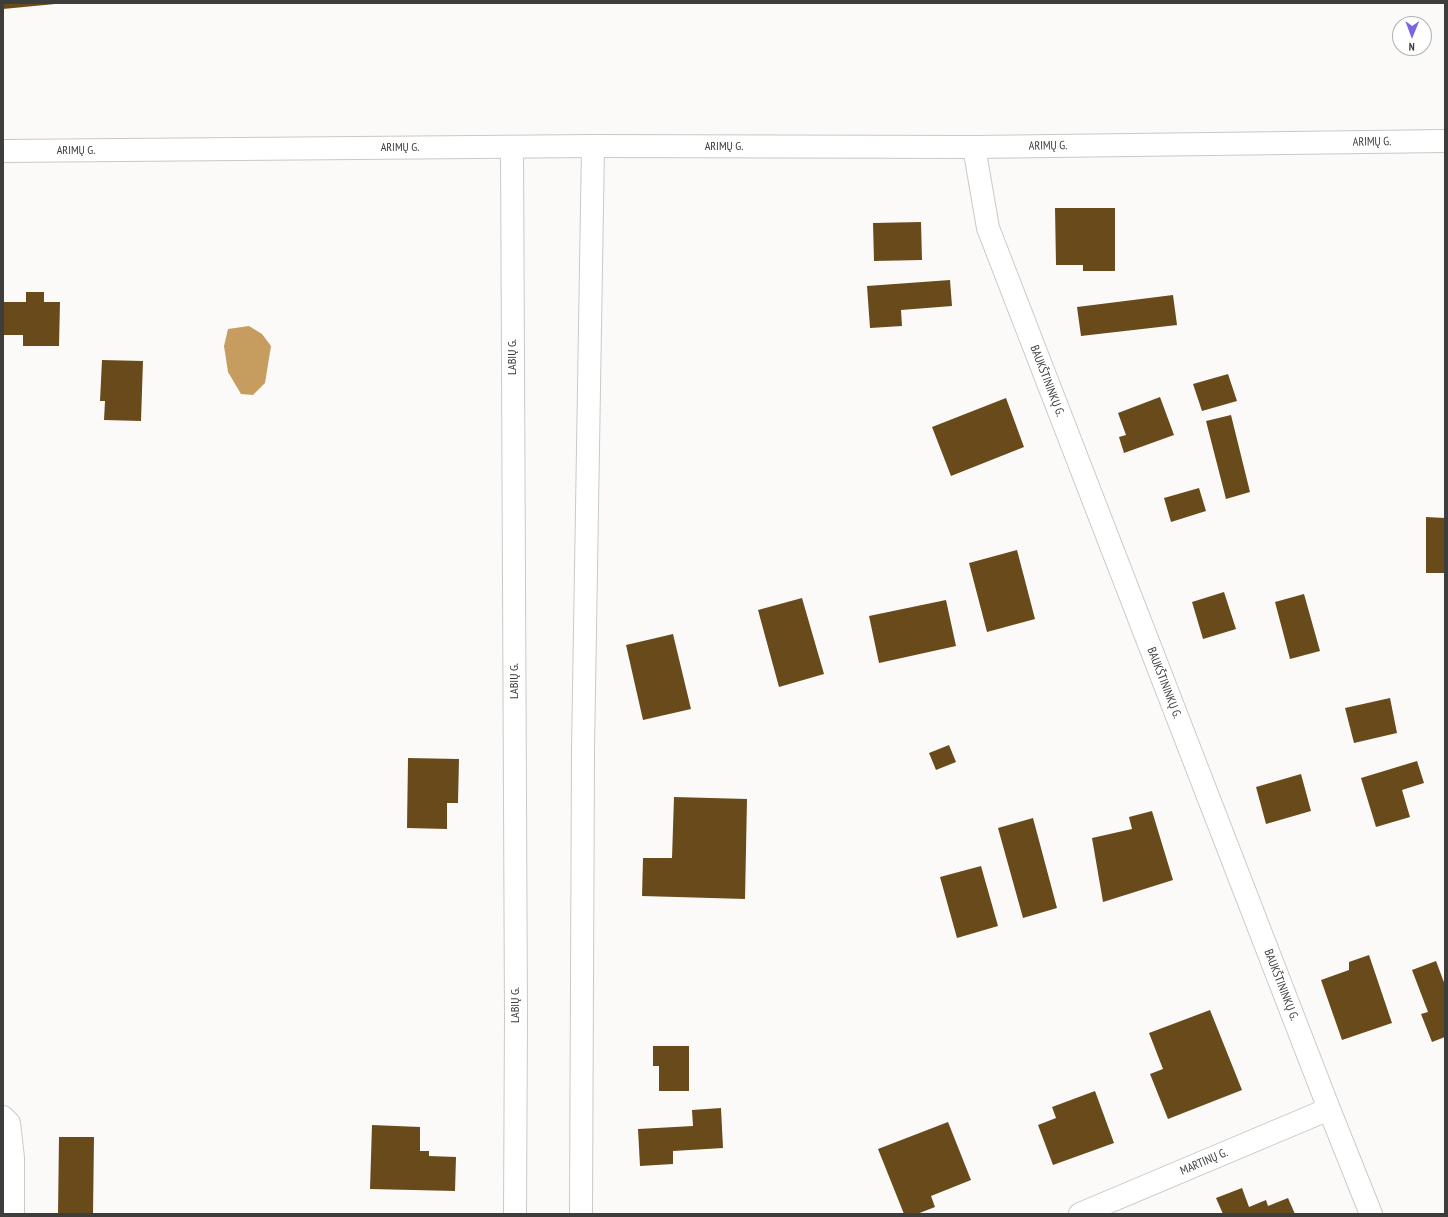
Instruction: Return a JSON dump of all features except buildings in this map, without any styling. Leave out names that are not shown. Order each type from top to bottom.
[{"type":"street","name":"ARIMŲ G.","points":[[3,151],[592,146],[974,147],[1445,141]]},
{"type":"street","points":[[581,1213],[583,750],[592,146]]},
{"type":"street","name":"LABIŲ G.","points":[[512,147],[516,1008],[515,1214]]},
{"type":"street","name":"BAUKŠTININKŲ G.","points":[[974,147],[988,228],[1371,1214]]},
{"type":"street","name":"MARTINŲ G.","points":[[1080,1214],[1329,1109]]},
{"type":"street","points":[[3,1117],[9,1123],[14,1158],[13,1214]]},
{"type":"shaded area","points":[[249,326],[262,334],[271,346],[265,383],[253,395],[241,394],[228,372],[224,346],[228,329]]}]
